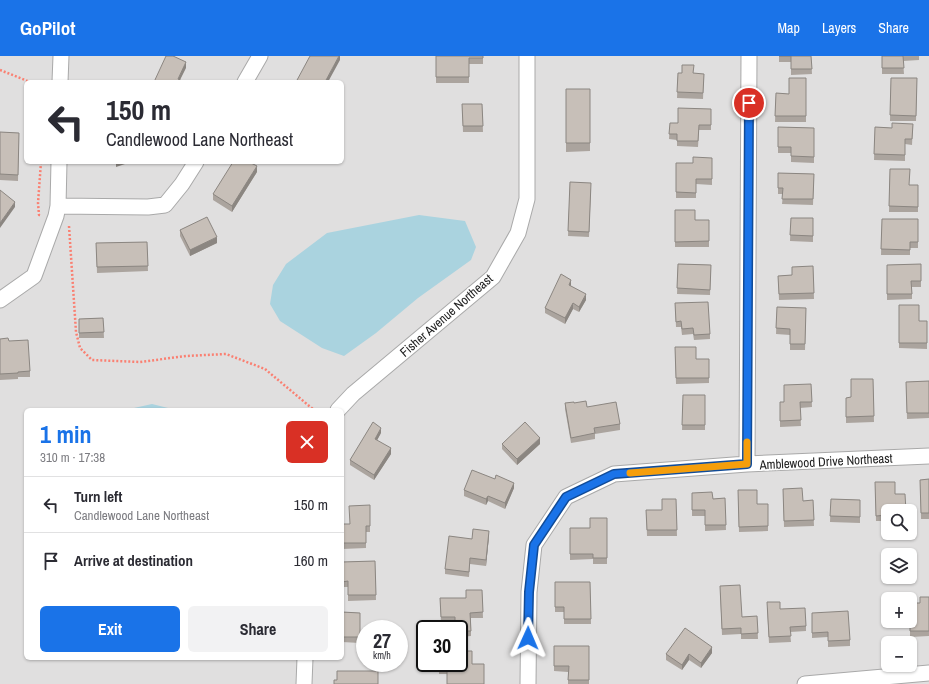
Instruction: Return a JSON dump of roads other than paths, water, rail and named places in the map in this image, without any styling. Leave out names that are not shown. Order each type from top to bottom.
[{"type":"street","points":[[60,80],[61,56]]},
{"type":"street","points":[[246,80],[260,56]]},
{"type":"street","name":"Fisher Avenue Northeast","points":[[340,408],[353,394],[493,277],[518,233],[527,199],[527,56]]},
{"type":"street","points":[[747,464],[749,56]]},
{"type":"street","points":[[0,300],[34,276],[57,211],[59,164]]},
{"type":"street","points":[[57,211],[165,205],[182,184],[195,164]]},
{"type":"street","name":"Amblewood Drive Northeast","points":[[528,684],[529,592],[534,545],[566,497],[614,474],[747,464],[929,456]]},
{"type":"street","points":[[304,684],[305,660]]},
{"type":"street","points":[[805,684],[929,673]]},
{"type":"water","points":[[419,215],[465,221],[476,247],[471,260],[418,298],[376,333],[344,356],[322,348],[280,321],[270,304],[273,285],[286,264],[327,233]]},
{"type":"water","points":[[152,404],[168,408],[134,408]]}]
